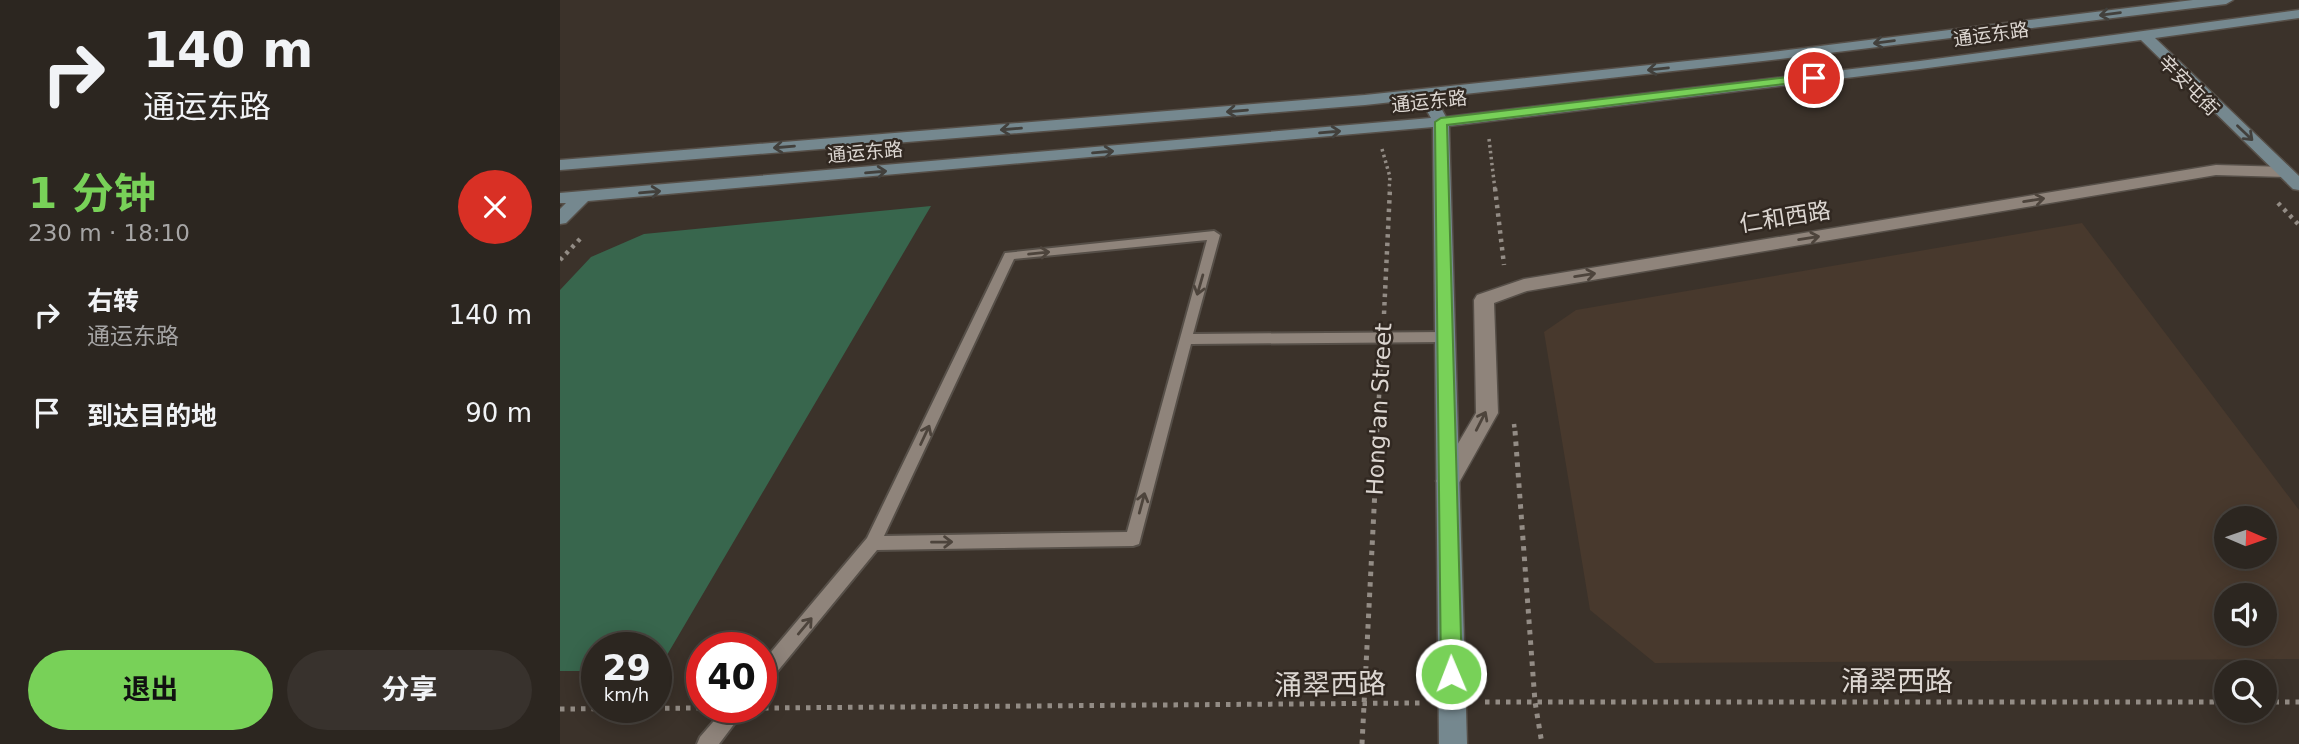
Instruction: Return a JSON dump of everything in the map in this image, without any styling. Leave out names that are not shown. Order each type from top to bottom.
[{"type":"main road","name":"通运东路","points":[[560,165],[1427,94],[1763,57],[2226,0]]},
{"type":"main road","name":"通运东路","points":[[560,198],[1441,122],[1920,65],[2299,14]]},
{"type":"main road","name":"辛安屯街","points":[[2143,34],[2292,179]]},
{"type":"main road","points":[[1427,94],[1441,122],[1453,744]]},
{"type":"main road","points":[[560,219],[582,197]]},
{"type":"street","name":"仁和西路","points":[[1448,481],[1486,413],[1484,300],[1524,285],[2202,172],[2246,171],[2292,179]]},
{"type":"lane","points":[[777,659],[873,543],[1010,256],[1214,235],[1133,539],[873,543]]},
{"type":"lane","points":[[1185,339],[1445,337]]},
{"type":"lane","points":[[707,744],[724,723]]},
{"type":"path","name":"Hong'an Street","points":[[1362,744],[1390,177],[1374,128]]},
{"type":"path","points":[[2246,171],[2299,225]]},
{"type":"path","name":"涌翠西路","points":[[777,708],[1366,705],[1452,702],[2214,702]]},
{"type":"path","points":[[2277,702],[2299,702]]},
{"type":"path","name":"涌翠西路","points":[[560,709],[686,708]]},
{"type":"shaded area","points":[[2082,223],[2299,510],[2299,659],[1655,663],[1590,610],[1544,332],[1576,310]]},
{"type":"green space","points":[[931,206],[672,646],[672,632],[581,632],[581,671],[560,671],[560,290],[591,257],[644,234]]},
{"type":"route","points":[[1451,674],[1441,122],[1814,78]]}]
